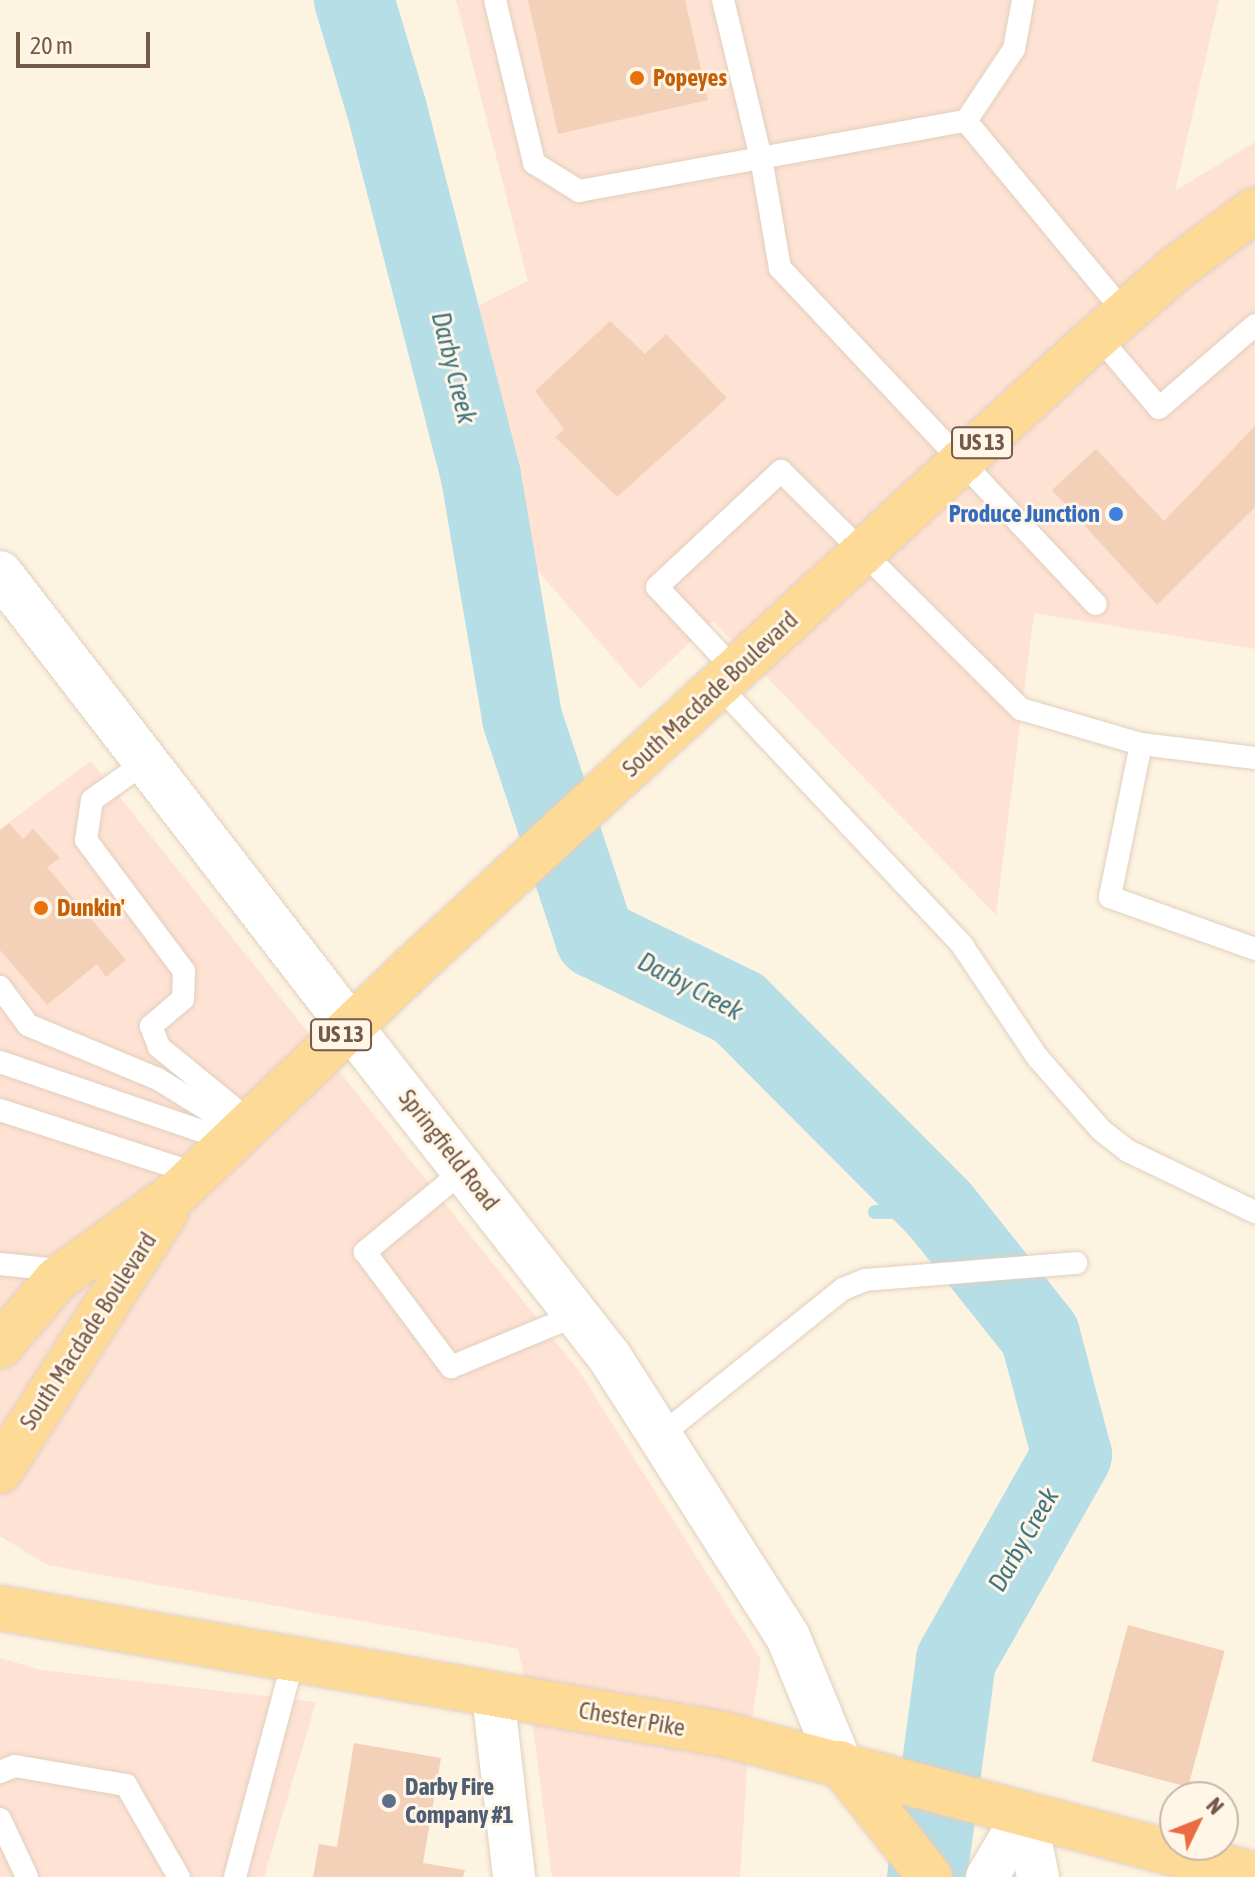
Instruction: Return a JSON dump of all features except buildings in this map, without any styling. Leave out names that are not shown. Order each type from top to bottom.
[{"type":"main road","name":"South Macdade Boulevard","points":[[0,1346],[14,1323],[69,1271],[188,1183],[350,1026],[1111,324],[1255,210]]},
{"type":"main road","name":"South Macdade Boulevard","points":[[0,1471],[188,1183]]},
{"type":"main road","name":"Chester Pike","points":[[0,1608],[723,1734],[1255,1875]]},
{"type":"main road","points":[[840,1763],[930,1877]]},
{"type":"street","name":"Springfield Road","points":[[2,582],[147,761],[185,818],[579,1314],[788,1637],[840,1763]]},
{"type":"street","points":[[493,1695],[514,1877]]},
{"type":"street","points":[[987,1877],[1025,1813]]},
{"type":"street","points":[[1025,1813],[1038,1877]]},
{"type":"lane","points":[[495,0],[534,163],[579,191],[966,121],[1014,49],[1023,0]]},
{"type":"lane","points":[[723,0],[761,158],[780,268],[1096,604]]},
{"type":"lane","points":[[966,121],[1111,324],[1159,408],[1255,325]]},
{"type":"lane","points":[[1255,758],[1141,744],[1021,709],[781,471],[657,587],[727,678],[962,945],[1038,1058],[1101,1130],[1128,1151],[1255,1212]]},
{"type":"lane","points":[[1141,744],[1110,897],[1255,949]]},
{"type":"lane","points":[[147,761],[92,800],[86,840],[184,971],[183,999],[151,1026],[159,1047],[241,1131]]},
{"type":"lane","points":[[0,987],[28,1025],[158,1079],[241,1131]]},
{"type":"lane","points":[[0,1062],[241,1131]]},
{"type":"lane","points":[[0,1110],[188,1183]]},
{"type":"lane","points":[[464,1170],[365,1252],[451,1367],[579,1314]]},
{"type":"lane","points":[[660,1436],[823,1301],[865,1280],[1076,1263]]},
{"type":"lane","points":[[0,1264],[69,1271]]},
{"type":"lane","points":[[235,1877],[293,1661]]},
{"type":"lane","points":[[0,1772],[15,1766],[126,1785],[179,1877]]},
{"type":"lane","points":[[0,1819],[27,1877]]},
{"type":"shaded area","points":[[456,0],[1219,0],[1175,191],[1255,142],[1255,649],[1034,613],[996,915],[713,621],[640,689],[528,559],[470,310],[528,281]]},
{"type":"shaded area","points":[[91,761],[579,1371],[761,1659],[749,1740],[740,1877],[552,1877],[530,1702],[518,1649],[47,1565],[0,1536],[0,829]]},
{"type":"shaded area","points":[[0,1658],[41,1670],[316,1702],[264,1877],[0,1877]]},
{"type":"waterway","name":"Darby Creek","points":[[354,0],[387,110],[481,477],[522,718],[595,938],[739,1008],[941,1211],[1040,1335],[1072,1455],[956,1660],[927,1877]]},
{"type":"waterway","points":[[875,1212],[941,1211]]},
{"type":"place","name":"Popeyes","points":[[637,78]]},
{"type":"place","name":"Produce Junction","points":[[1116,514]]},
{"type":"place","name":"Dunkin'","points":[[41,908]]},
{"type":"place","name":"Darby Fire Company #1","points":[[389,1801]]}]
